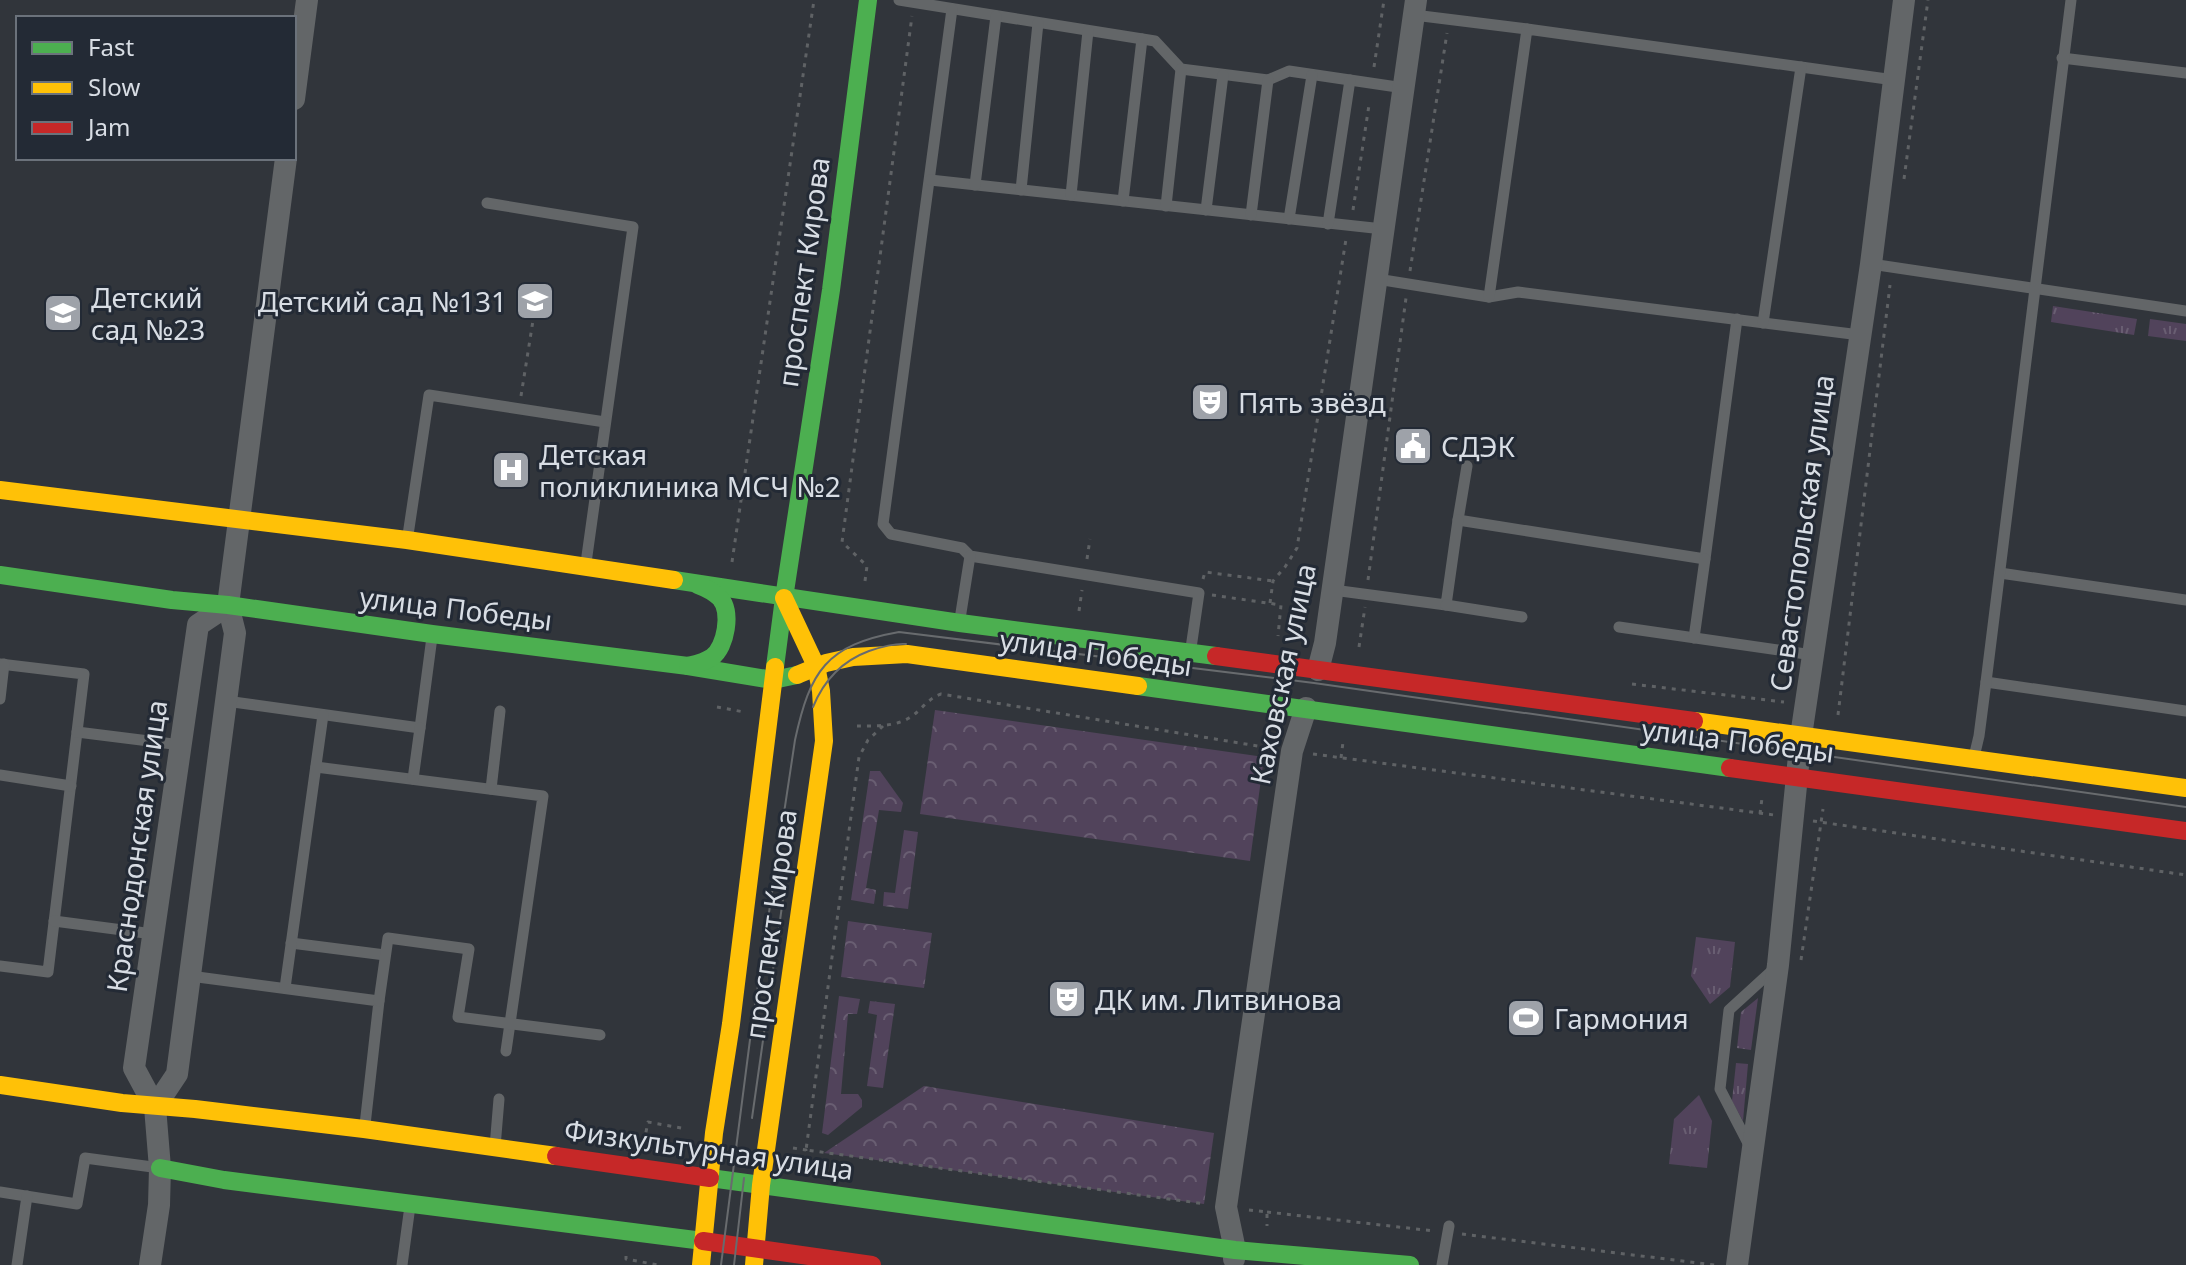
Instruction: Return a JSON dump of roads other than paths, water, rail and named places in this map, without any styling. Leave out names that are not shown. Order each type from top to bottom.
[{"type":"main road","name":"проспект Кирова","points":[[701,1265],[714,1133],[731,1024],[773,680],[831,290],[868,0]]},
{"type":"main road","name":"улица Победы","points":[[0,490],[407,540],[960,623],[1835,741],[2185,784]]},
{"type":"main road","name":"улица Победы","points":[[0,575],[432,634],[507,649],[688,666],[773,680],[853,657],[907,654],[2186,831]]},
{"type":"main road","points":[[688,666],[706,662],[716,655],[722,646],[727,612],[724,602],[716,593],[698,585]]},
{"type":"main road","name":"проспект Кирова","points":[[755,1257],[761,1185],[824,741],[816,666],[784,598]]},
{"type":"main road","name":"Каховская улица","points":[[1306,708],[1318,670]]},
{"type":"main road","name":"Физкультурная улица","points":[[0,1085],[155,1107],[195,1109],[495,1147],[1234,1257],[1266,1252],[1410,1265]]},
{"type":"main road","points":[[160,1168],[224,1180],[703,1241],[755,1257],[872,1265]]},
{"type":"street","points":[[296,84],[307,0]]},
{"type":"street","name":"Севастопольская улица","points":[[1737,1265],[1752,1153],[1789,965],[1793,818],[1801,736],[1860,335],[1882,265],[1894,80],[1904,0]]},
{"type":"street","name":"Каховская улица","points":[[1318,670],[1333,590],[1415,8]]},
{"type":"street","points":[[155,1107],[177,1074],[235,633],[228,605],[286,160]]},
{"type":"street","name":"Краснодонская улица","points":[[150,1265],[159,1205],[160,1168],[155,1107],[134,1068],[198,625],[228,605]]},
{"type":"street","name":"Каховская улица","points":[[1234,1257],[1226,1207],[1292,751],[1306,708]]},
{"type":"lane","points":[[899,0],[1155,41],[1181,69],[1268,80],[1289,71],[1404,88]]},
{"type":"lane","points":[[1973,759],[1986,682],[2071,0]]},
{"type":"lane","points":[[1415,8],[1449,20],[1894,80]]},
{"type":"lane","points":[[952,9],[883,524],[891,534],[962,548],[970,556],[1199,593],[1190,652]]},
{"type":"lane","points":[[975,185],[996,16]]},
{"type":"lane","points":[[1021,190],[1038,23]]},
{"type":"lane","points":[[1489,297],[1527,29]]},
{"type":"lane","points":[[1071,195],[1088,31]]},
{"type":"lane","points":[[1123,201],[1142,39]]},
{"type":"lane","points":[[2062,58],[2186,73]]},
{"type":"lane","points":[[1763,323],[1801,67]]},
{"type":"lane","points":[[1166,206],[1181,69]]},
{"type":"lane","points":[[1206,210],[1223,75]]},
{"type":"lane","points":[[1289,219],[1312,75]]},
{"type":"lane","points":[[1251,215],[1268,80]]},
{"type":"lane","points":[[1328,224],[1350,80]]},
{"type":"lane","points":[[930,180],[1383,229]]},
{"type":"lane","points":[[487,203],[633,227],[585,567]]},
{"type":"lane","points":[[1882,265],[2186,311]]},
{"type":"lane","points":[[1377,279],[1489,297],[1518,292],[1860,335]]},
{"type":"lane","points":[[1500,310],[1503,294]]},
{"type":"lane","points":[[1694,638],[1737,319]]},
{"type":"lane","points":[[407,540],[429,395],[605,422]]},
{"type":"lane","points":[[1446,605],[1467,466]]},
{"type":"lane","points":[[1458,520],[1705,559]]},
{"type":"lane","points":[[960,623],[970,556]]},
{"type":"lane","points":[[2000,573],[2186,600]]},
{"type":"lane","points":[[1333,590],[1522,617]]},
{"type":"lane","points":[[1619,627],[1813,655]]},
{"type":"lane","points":[[413,779],[432,634]]},
{"type":"lane","points":[[0,699],[2,664],[84,674],[48,972],[0,966]]},
{"type":"lane","points":[[1986,682],[2186,711]]},
{"type":"lane","points":[[226,701],[420,728]]},
{"type":"lane","points":[[491,789],[500,711]]},
{"type":"lane","points":[[285,988],[323,715]]},
{"type":"lane","points":[[77,732],[181,745]]},
{"type":"lane","points":[[316,767],[543,796],[506,1051]]},
{"type":"lane","points":[[0,775],[71,786]]},
{"type":"lane","points":[[54,921],[153,934]]},
{"type":"lane","points":[[364,1129],[388,938],[469,949],[458,1017],[600,1035]]},
{"type":"lane","points":[[291,943],[385,955]]},
{"type":"lane","points":[[1752,1153],[1720,1089],[1729,1010],[1789,965]]},
{"type":"lane","points":[[190,976],[379,1001]]},
{"type":"lane","points":[[495,1147],[499,1099]]},
{"type":"lane","points":[[0,1192],[77,1204],[85,1158],[160,1168]]},
{"type":"lane","points":[[17,1265],[27,1196]]},
{"type":"lane","points":[[402,1265],[410,1204]]},
{"type":"lane","points":[[1442,1265],[1448,1229]]},
{"type":"tram line","points":[[721,1265],[751,1032],[795,740],[807,696],[825,665],[854,645],[874,638],[899,632],[1314,683],[2186,807]]},
{"type":"tram line","points":[[813,707],[828,680],[850,660],[878,648],[906,644]]},
{"type":"tram line","points":[[752,1118],[784,892]]},
{"type":"tram line","points":[[734,1265],[744,1178]]},
{"type":"place","name":"Детский сад №131","points":[[535,301]]},
{"type":"place","name":"Детский сад №23","points":[[63,313]]},
{"type":"place","name":"Пять звёзд","points":[[1210,402]]},
{"type":"place","name":"СДЭК","points":[[1413,446]]},
{"type":"place","name":"Детская поликлиника МСЧ №2","points":[[511,470]]},
{"type":"place","name":"ДК им. Литвинова","points":[[1067,999]]},
{"type":"place","name":"Гармония","points":[[1526,1018]]}]
